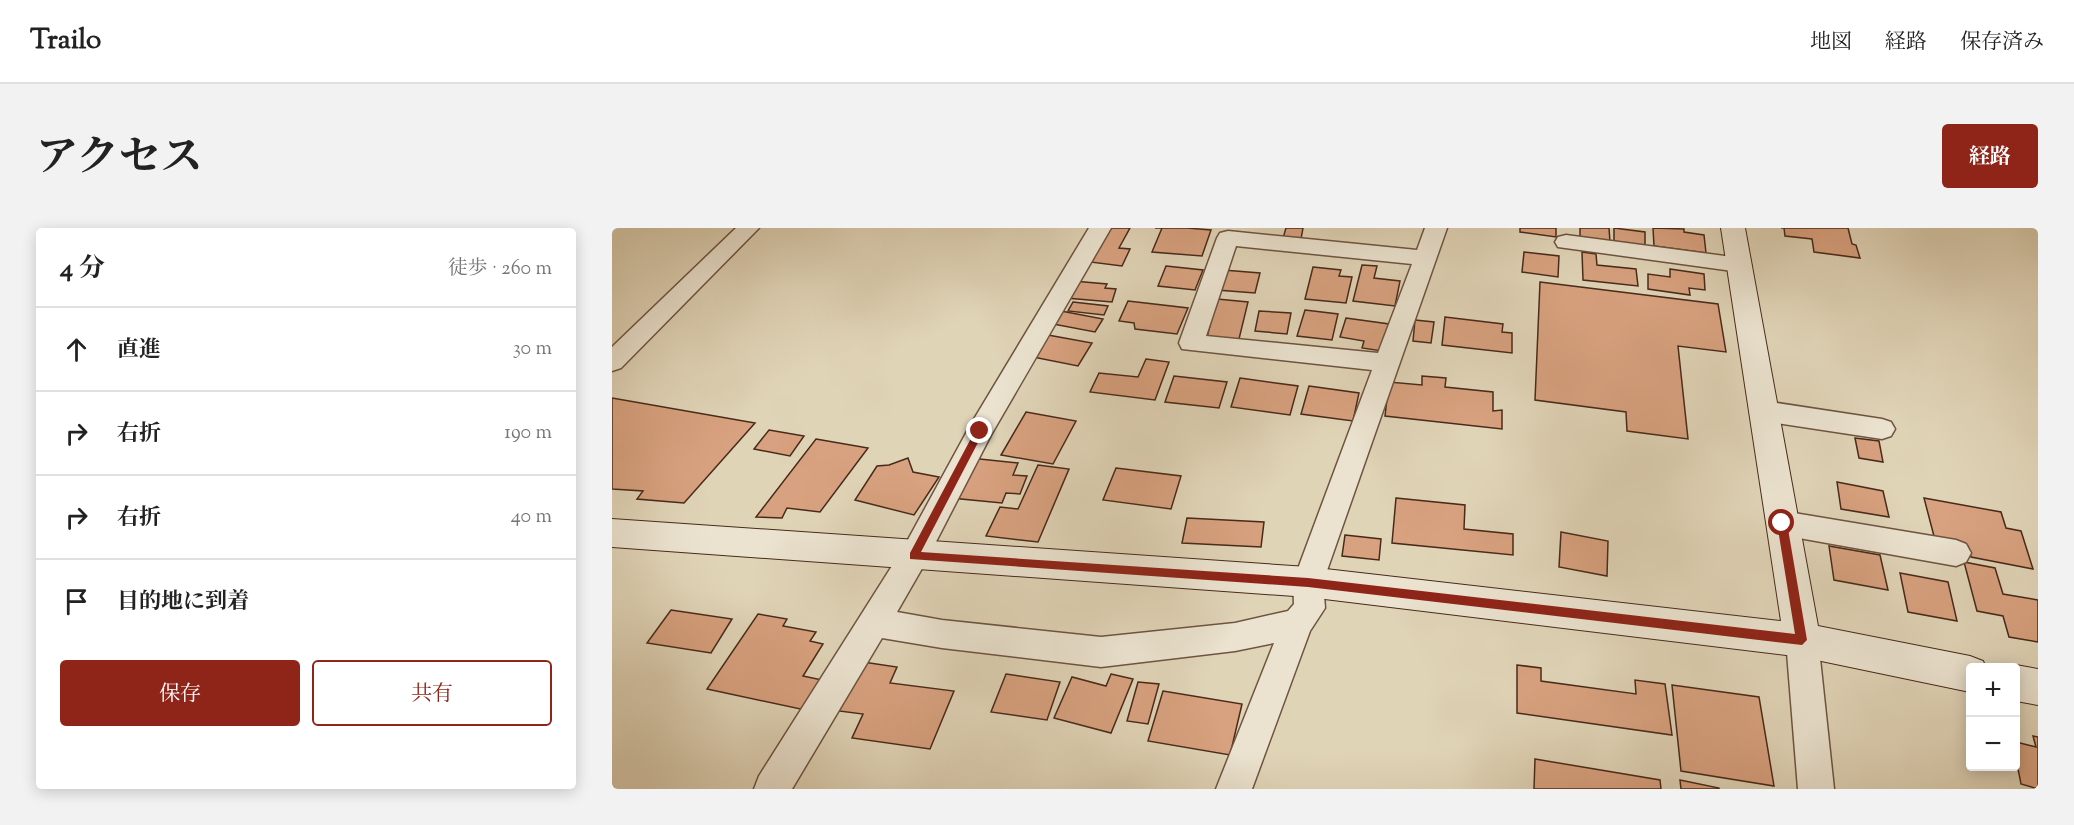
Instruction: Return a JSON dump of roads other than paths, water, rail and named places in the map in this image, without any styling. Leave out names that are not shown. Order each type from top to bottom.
[{"type":"street","points":[[612,362],[748,228]]},
{"type":"street","points":[[772,789],[914,556],[980,431],[1100,228]]},
{"type":"street","points":[[1234,789],[1297,623],[1310,608],[1308,582],[1436,228]]},
{"type":"street","points":[[1733,228],[1802,640],[1816,789]]},
{"type":"street","points":[[1387,363],[1191,343],[1228,238],[1424,258]]},
{"type":"street","points":[[1566,242],[1740,265]]},
{"type":"street","points":[[1764,411],[1882,429]]},
{"type":"street","points":[[1782,523],[1956,553]]},
{"type":"street","points":[[612,533],[1308,582],[1802,640],[1966,673]]},
{"type":"street","points":[[873,622],[942,634],[1101,652],[1235,637],[1297,623]]},
{"type":"street","points":[[2020,684],[2038,687]]}]
